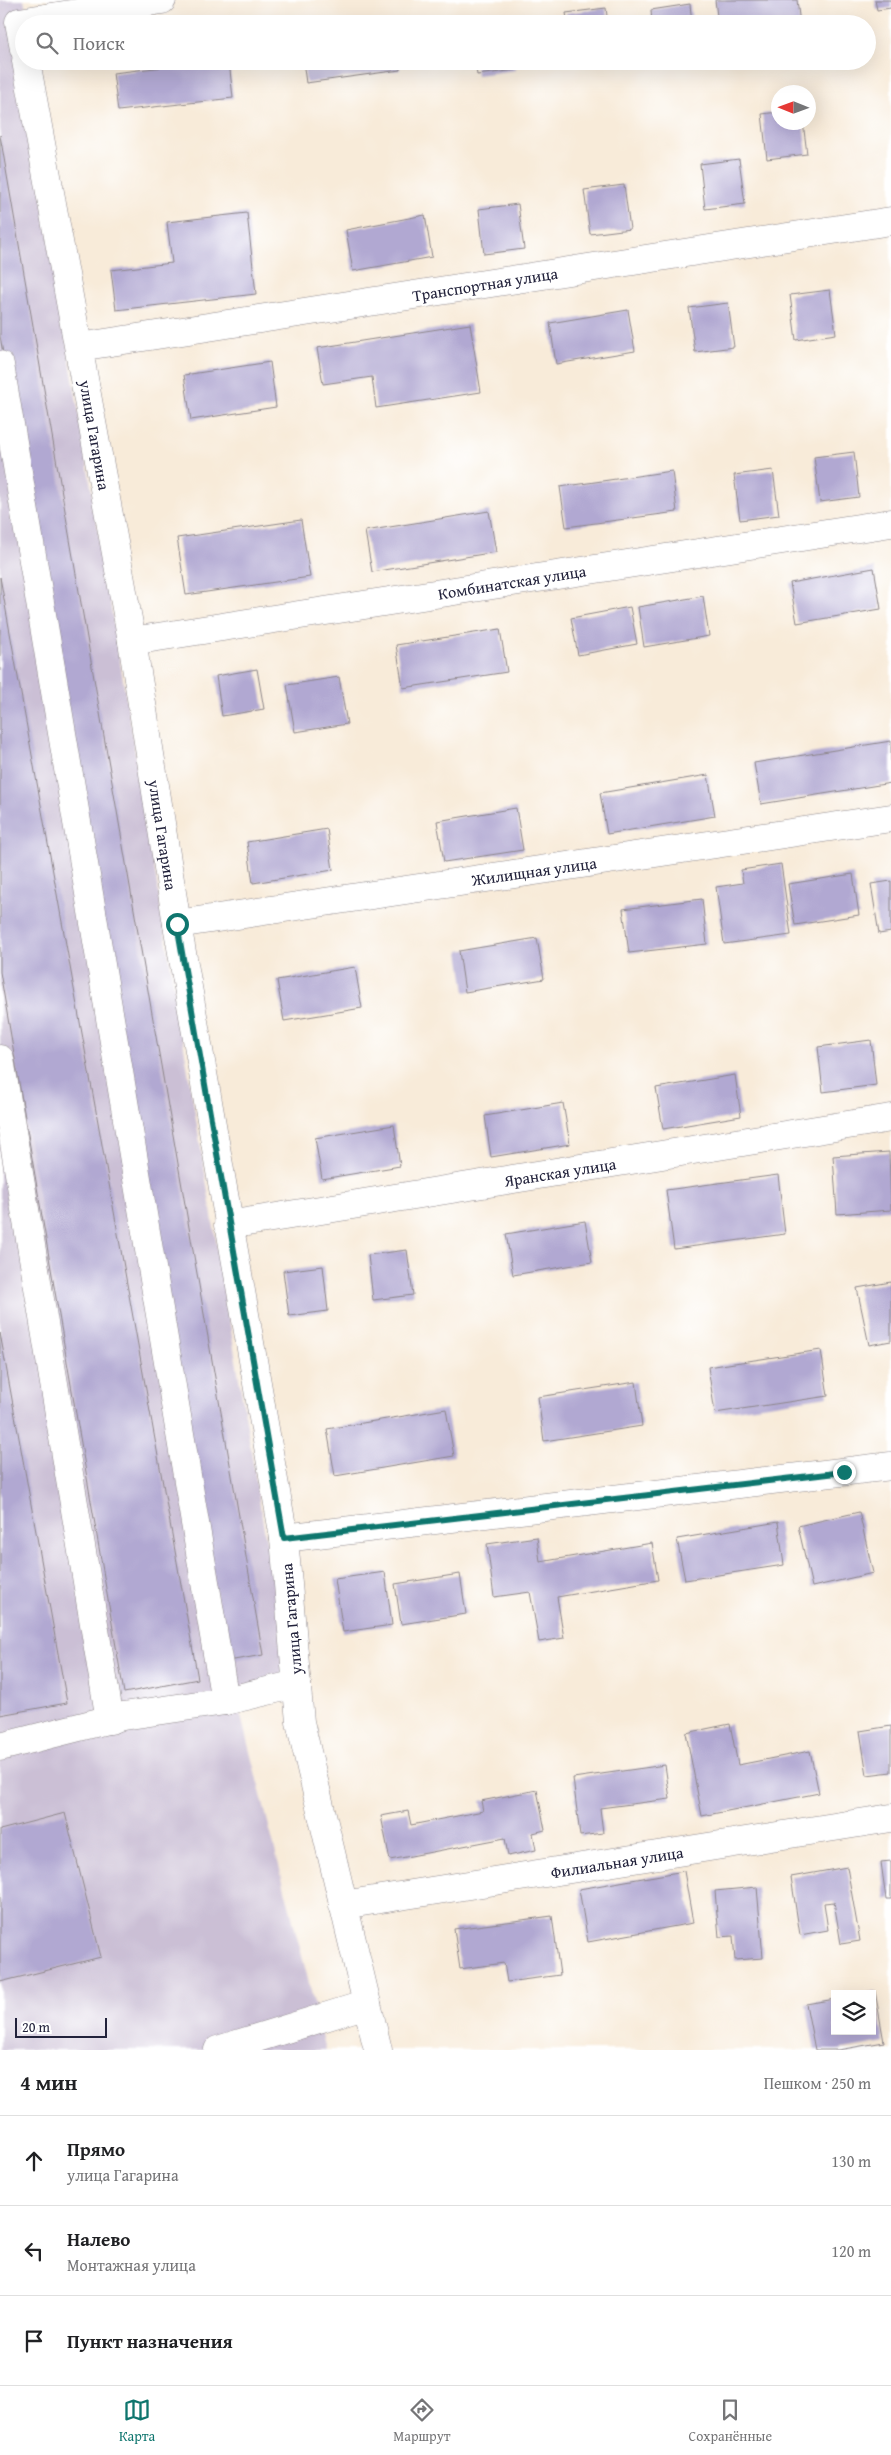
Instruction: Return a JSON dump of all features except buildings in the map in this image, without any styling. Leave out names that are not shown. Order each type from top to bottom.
[{"type":"street","points":[[64,15],[162,0]]},
{"type":"street","name":"улица Гагарина","points":[[28,70],[132,641],[177,924],[228,1225],[284,1538],[300,1722],[378,2050]]},
{"type":"street","name":"Транспортная улица","points":[[78,347],[891,221]]},
{"type":"street","points":[[0,365],[224,1701]]},
{"type":"street","name":"Комбинатская улица","points":[[132,641],[891,523]]},
{"type":"street","name":"Жилищная улица","points":[[177,924],[891,818]]},
{"type":"street","points":[[0,1059],[110,1720]]},
{"type":"street","name":"Яранская улица","points":[[228,1225],[891,1118]]},
{"type":"street","points":[[284,1538],[891,1466]]},
{"type":"street","points":[[0,1747],[110,1720],[224,1701],[297,1684]]},
{"type":"street","name":"Филиальная улица","points":[[343,1905],[891,1818]]},
{"type":"street","points":[[218,2050],[367,2004]]},
{"type":"shaded area","points":[[0,0],[24,0],[26,9],[25,15],[15,15],[15,70],[22,70],[265,1535],[298,1677],[235,1693],[326,2050],[0,2050]]},
{"type":"route","points":[[177,924],[284,1538],[844,1472]]}]
